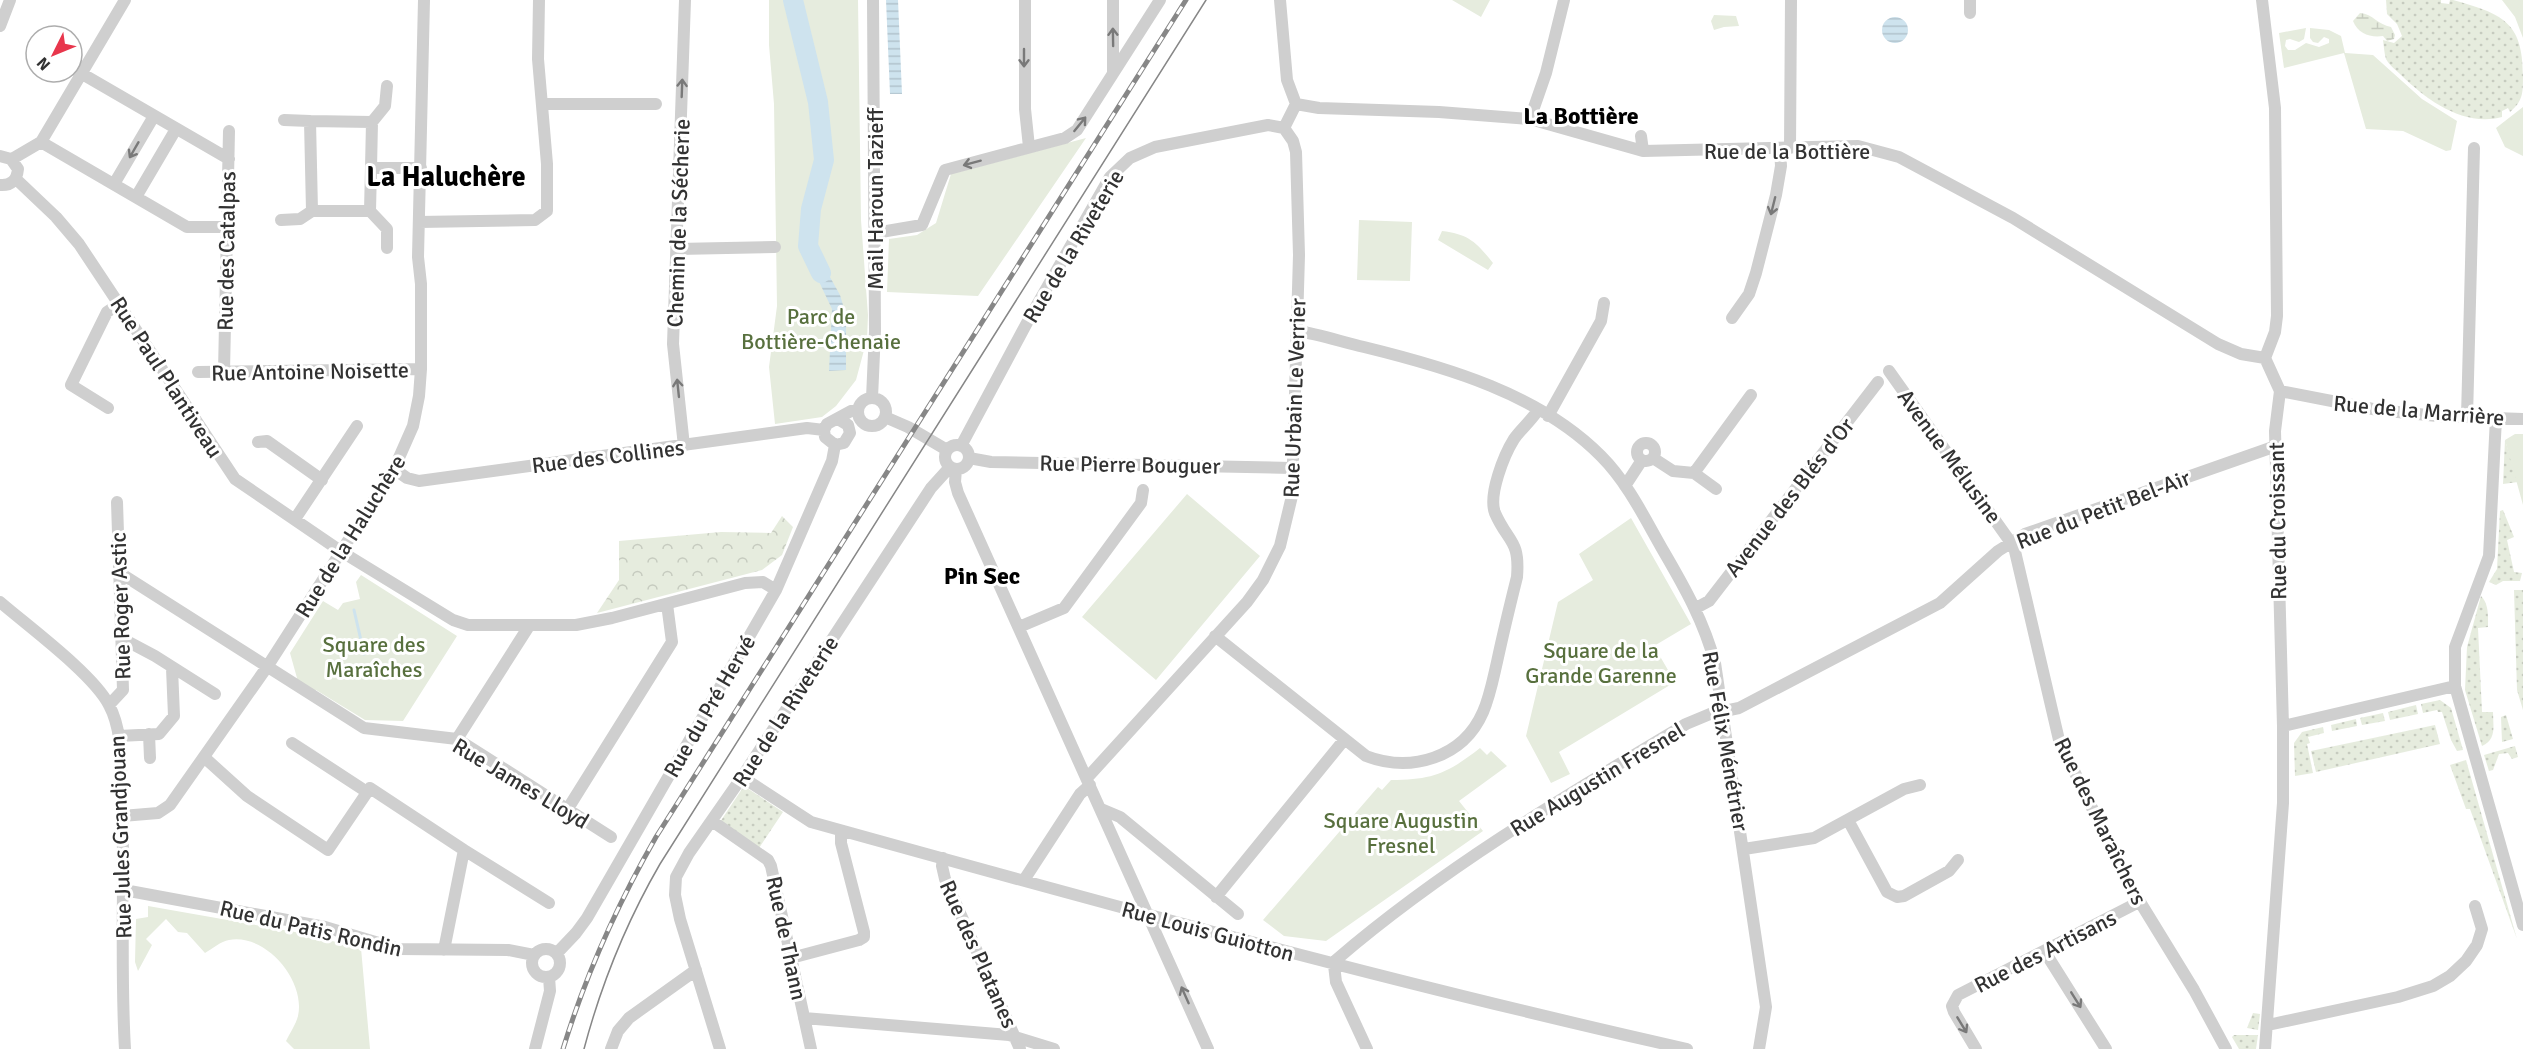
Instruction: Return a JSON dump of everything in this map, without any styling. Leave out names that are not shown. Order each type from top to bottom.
[{"type":"street","points":[[0,26],[10,0]]},
{"type":"street","points":[[84,61],[125,0]]},
{"type":"street","name":"Rue de la Haluchère","points":[[122,816],[158,813],[170,805],[267,667],[342,552],[394,470],[413,426],[421,369],[419,222],[424,0]]},
{"type":"street","points":[[419,222],[535,220],[543,217],[548,208],[543,104],[538,59],[539,0]]},
{"type":"street","name":"Chemin de la Sécherie","points":[[684,446],[673,344],[685,0]]},
{"type":"street","name":"Mail Haroun Tazieff","points":[[872,398],[875,331],[873,0]]},
{"type":"street","points":[[1025,0],[1025,109],[1029,147]]},
{"type":"street","points":[[1113,0],[1113,74]]},
{"type":"street","points":[[875,233],[922,225],[945,170],[1065,138],[1077,130],[1160,0]]},
{"type":"street","points":[[1280,0],[1287,80],[1296,104],[1284,128]]},
{"type":"street","points":[[1530,119],[1546,73],[1564,0]]},
{"type":"street","points":[[1732,318],[1749,294],[1756,273],[1776,195],[1785,148],[1791,0]]},
{"type":"street","points":[[1970,0],[1970,13]]},
{"type":"street","points":[[2262,0],[2275,108],[2277,316],[2275,332],[2265,358],[2280,391]]},
{"type":"street","points":[[84,75],[229,159]]},
{"type":"street","points":[[0,185],[9,184],[15,178],[18,168],[6,158],[41,142],[70,84]]},
{"type":"street","points":[[387,86],[385,106],[372,122],[370,211],[387,229],[387,249]]},
{"type":"street","points":[[543,104],[656,104]]},
{"type":"street","name":"Rue de la Bottière","points":[[1296,104],[1319,108],[1439,112],[1530,119],[1643,151],[1858,146],[1899,157],[2020,223],[2218,344],[2241,354],[2265,358]]},
{"type":"street","points":[[114,184],[154,116]]},
{"type":"street","points":[[284,120],[372,122]]},
{"type":"street","points":[[310,121],[312,211]]},
{"type":"street","name":"Rue de la Riveterie","points":[[961,446],[1101,192],[1122,163],[1137,153],[1155,147],[1268,125],[1284,128]]},
{"type":"street","name":"Rue Urbain Le Verrier","points":[[1024,880],[1088,782],[1247,602],[1263,580],[1280,546],[1292,495],[1299,255],[1296,152],[1284,128]]},
{"type":"street","points":[[136,197],[176,129]]},
{"type":"street","name":"Rue des Catalpas","points":[[224,372],[229,131]]},
{"type":"street","points":[[1641,136],[1643,151]]},
{"type":"street","points":[[41,142],[187,228],[226,227]]},
{"type":"street","points":[[2467,417],[2474,148]]},
{"type":"street","points":[[371,168],[421,168]]},
{"type":"street","name":"Rue Paul Plantiveau","points":[[15,178],[56,217],[79,244],[235,479],[342,552],[458,622],[529,626],[582,624],[745,583],[763,582],[776,590]]},
{"type":"street","points":[[281,220],[300,219],[312,211],[370,211]]},
{"type":"street","points":[[677,249],[775,248]]},
{"type":"street","points":[[1215,636],[1366,756],[1379,761],[1404,764],[1424,761],[1451,750],[1465,739],[1483,713],[1514,592],[1518,563],[1517,550],[1492,503],[1496,484],[1514,439],[1543,413],[1601,321],[1604,303]]},
{"type":"street","points":[[108,408],[71,385],[107,312],[119,304]]},
{"type":"street","name":"Rue Félix Ménétrier","points":[[1297,331],[1460,373],[1543,413],[1570,429],[1611,466],[1625,486],[1696,608],[1715,663],[1766,1007],[1759,1049]]},
{"type":"street","name":"Rue Antoine Noisette","points":[[198,372],[421,369]]},
{"type":"street","name":"Avenue Mélusine","points":[[1889,371],[2011,542]]},
{"type":"street","name":"Avenue des Blés d'Or","points":[[1696,608],[1709,601],[1878,382]]},
{"type":"street","name":"Rue de la Marrière","points":[[2280,391],[2378,410],[2523,419]]},
{"type":"street","name":"Rue du Croissant","points":[[2265,1049],[2283,803],[2275,418],[2280,391]]},
{"type":"street","points":[[1694,473],[1751,395]]},
{"type":"street","points":[[872,398],[884,404],[885,417],[876,425],[868,425],[861,421],[858,410],[862,402],[872,398]]},
{"type":"street","points":[[858,410],[827,423],[824,430],[826,440],[835,445],[844,444],[849,437],[868,425]]},
{"type":"street","points":[[885,417],[908,427],[947,450]]},
{"type":"street","points":[[2496,418],[2489,556],[2455,647],[2455,686],[2523,925]]},
{"type":"street","points":[[838,419],[848,425],[849,437]]},
{"type":"street","points":[[295,519],[357,426]]},
{"type":"street","name":"Rue des Collines","points":[[394,470],[407,478],[418,481],[807,428],[824,430]]},
{"type":"street","points":[[258,442],[267,441],[322,480]]},
{"type":"street","name":"Rue du Pré Hervé","points":[[557,953],[576,933],[586,918],[776,590],[832,461],[835,445]]},
{"type":"street","points":[[953,468],[966,465],[969,458],[967,450],[961,446],[955,445],[947,450],[945,459],[953,468],[958,493],[1208,1049]]},
{"type":"street","name":"Rue du Petit Bel-Air","points":[[1723,713],[1739,708],[1940,603],[2011,542],[2076,516],[2276,446]]},
{"type":"street","name":"Rue Pierre Bouguer","points":[[969,458],[991,462],[1292,468]]},
{"type":"street","points":[[1625,486],[1648,459],[1673,471],[1694,473],[1716,489]]},
{"type":"street","name":"Rue de la Riveterie","points":[[720,1049],[680,919],[675,895],[676,877],[689,853],[742,777],[927,495],[953,468]]},
{"type":"street","points":[[1019,627],[1064,608],[1141,503],[1143,489]]},
{"type":"street","name":"Rue Roger Astic","points":[[109,705],[123,690],[117,502]]},
{"type":"street","name":"Rue des Maraîchers","points":[[2011,542],[2059,740],[2139,902],[2194,990],[2226,1049]]},
{"type":"street","name":"Rue James Lloyd","points":[[120,573],[364,728],[457,739],[611,837]]},
{"type":"street","name":"Rue Jules Grandjouan","points":[[0,603],[89,680],[109,705],[119,736],[124,890],[122,1002],[125,1049]]},
{"type":"street","points":[[567,810],[672,642],[667,604]]},
{"type":"street","points":[[457,739],[529,626]]},
{"type":"street","points":[[123,639],[215,694]]},
{"type":"street","points":[[119,736],[159,734],[174,716],[172,668]]},
{"type":"street","points":[[2283,726],[2455,686]]},
{"type":"street","name":"Rue Augustin Fresnel","points":[[1334,964],[1361,938],[1521,823],[1686,724],[1710,714],[1723,713]]},
{"type":"street","points":[[149,734],[150,758]]},
{"type":"street","points":[[1216,897],[1344,740]]},
{"type":"street","points":[[292,743],[367,792]]},
{"type":"street","points":[[205,758],[247,796],[328,850],[370,788],[549,903]]},
{"type":"street","name":"Rue Louis Guiotton","points":[[742,777],[811,822],[841,831],[1334,964],[1569,1023],[1687,1049]]},
{"type":"street","points":[[1744,849],[1814,838],[1904,789],[1920,785]]},
{"type":"street","points":[[1101,809],[1120,817],[1238,914]]},
{"type":"street","points":[[1848,820],[1887,892],[1892,896],[1904,896],[1949,871],[1958,860]]},
{"type":"street","name":"Rue de Thann","points":[[712,821],[768,860],[771,866],[811,1049]]},
{"type":"street","points":[[790,957],[864,937],[841,843],[841,831]]},
{"type":"street","points":[[444,950],[464,850]]},
{"type":"street","name":"Rue des Platanes","points":[[943,858],[945,879],[1020,1049]]},
{"type":"street","name":"Rue du Patis Rondin","points":[[124,890],[325,927],[399,949],[508,950],[534,955]]},
{"type":"street","name":"Rue des Artisans","points":[[1976,1049],[1954,1012],[1953,1001],[1958,996],[2139,902]]},
{"type":"street","points":[[2268,1024],[2398,998],[2433,986],[2450,976],[2466,962],[2477,945],[2482,928],[2475,906]]},
{"type":"street","points":[[543,949],[557,953],[560,965],[558,972],[549,977],[541,976],[536,972],[532,964],[534,955],[543,949]]},
{"type":"street","points":[[2045,952],[2106,1049]]},
{"type":"street","points":[[1334,964],[1336,982],[1367,1049]]},
{"type":"street","points":[[611,1049],[618,1030],[629,1018],[696,970]]},
{"type":"street","points":[[534,1049],[550,991],[549,977]]},
{"type":"street","points":[[804,1018],[1014,1036],[1054,1049]]},
{"type":"green space","name":"Parc de Bottière-Chenaie","points":[[769,0],[858,0],[861,220],[868,315],[867,339],[856,380],[836,406],[822,417],[775,424],[769,367],[777,306],[774,104],[769,45]]},
{"type":"green space","points":[[1452,0],[1490,0],[1481,17]]},
{"type":"green space","points":[[2386,0],[2441,0],[2441,3],[2449,4],[2450,0],[2453,0],[2485,10],[2506,23],[2514,31],[2522,58],[2523,87],[2518,104],[2510,112],[2508,108],[2502,111],[2502,117],[2474,118],[2448,110],[2423,94],[2386,59],[2383,40],[2394,43],[2402,36],[2397,24],[2387,14]]},
{"type":"green space","points":[[2502,0],[2523,0],[2523,38],[2515,17]]},
{"type":"green space","points":[[2360,13],[2391,27],[2395,35],[2394,39],[2387,41],[2383,36],[2370,36],[2358,29],[2353,21]]},
{"type":"green space","points":[[1714,15],[1736,16],[1739,26],[1714,30],[1711,21]]},
{"type":"green space","points":[[2306,28],[2304,39],[2299,42],[2286,40],[2285,46],[2288,50],[2295,50],[2306,43],[2319,47],[2329,43],[2329,39],[2324,37],[2318,43],[2313,42],[2310,38],[2310,28],[2329,30],[2341,36],[2345,53],[2373,55],[2422,99],[2457,121],[2451,150],[2446,151],[2403,131],[2366,129],[2344,53],[2284,68],[2279,33]]},
{"type":"green space","points":[[2523,107],[2523,156],[2505,147],[2496,128]]},
{"type":"green space","points":[[1086,138],[978,296],[887,292],[889,239],[917,235],[936,223],[951,174]]},
{"type":"green space","points":[[1359,220],[1412,222],[1410,281],[1357,280]]},
{"type":"green space","points":[[1442,231],[1459,234],[1477,245],[1493,263],[1488,270],[1438,240]]},
{"type":"green space","points":[[2515,434],[2523,434],[2523,505],[2505,440]]},
{"type":"green space","points":[[2505,440],[2518,482],[2503,484]]},
{"type":"green space","points":[[1187,494],[1260,556],[1156,680],[1082,617]]},
{"type":"green space","points":[[2503,510],[2514,537],[2507,540],[2514,572],[2522,573],[2520,581],[2503,581],[2496,585],[2489,582],[2497,569],[2500,511]]},
{"type":"green space","points":[[782,516],[793,527],[782,555],[762,570],[597,613],[619,580],[619,541],[721,532],[771,533]]},
{"type":"green space","name":"Square de la Grande Garenne","points":[[1631,518],[1691,624],[1654,646],[1675,682],[1559,752],[1570,774],[1551,783],[1526,736],[1558,602],[1593,580],[1579,554]]},
{"type":"green space","name":"Square des Maraîches","points":[[361,575],[457,636],[403,721],[365,720],[316,690],[312,694],[294,682],[297,678],[290,653],[323,601],[338,610],[343,603],[360,599],[356,582]]},
{"type":"green space","points":[[2514,590],[2523,590],[2523,710],[2517,690]]},
{"type":"green space","points":[[2481,596],[2487,606],[2488,619],[2488,627],[2478,628],[2482,712],[2493,712],[2492,736],[2482,746],[2465,690],[2467,647]]},
{"type":"green space","points":[[2440,700],[2451,708],[2463,750],[2457,751],[2442,712],[2437,710],[2423,713],[2421,704]]},
{"type":"green space","points":[[2416,705],[2418,714],[2390,720],[2388,712]]},
{"type":"green space","points":[[2383,713],[2385,721],[2362,725],[2360,718]]},
{"type":"green space","points":[[2506,715],[2513,739],[2502,742],[2501,717]]},
{"type":"green space","points":[[2356,719],[2357,726],[2332,731],[2331,725]]},
{"type":"green space","points":[[2435,725],[2440,744],[2316,772],[2311,751]]},
{"type":"green space","points":[[2323,727],[2324,733],[2308,737],[2310,743],[2307,744],[2313,773],[2295,776],[2294,743],[2302,732]]},
{"type":"green space","points":[[2515,746],[2518,757],[2512,759],[2508,753],[2499,754],[2493,770],[2489,771],[2484,755]]},
{"type":"green space","name":"Square Augustin Fresnel","points":[[1480,748],[1487,755],[1491,751],[1507,766],[1459,801],[1483,831],[1326,941],[1284,936],[1263,920],[1378,787],[1382,790],[1391,780],[1418,779],[1439,773],[1458,764]]},
{"type":"green space","points":[[2466,760],[2517,939],[2470,809],[2466,809],[2450,765]]},
{"type":"green space","points":[[744,786],[783,812],[759,848],[720,822]]},
{"type":"green space","points":[[148,906],[295,932],[361,948],[370,1049],[294,1049],[286,1041],[298,1016],[299,1002],[296,988],[280,962],[257,944],[243,940],[229,940],[205,953],[187,933],[178,932],[166,919],[146,939],[152,945],[138,971],[135,962],[136,919],[148,917]]},
{"type":"green space","points":[[2253,1013],[2260,1014],[2258,1030],[2247,1028]]},
{"type":"green space","points":[[2234,1035],[2258,1035],[2256,1049],[2239,1049],[2232,1037]]},
{"type":"water","points":[[886,0],[898,0],[902,94],[890,94]]},
{"type":"water","points":[[1895,17],[1904,21],[1908,30],[1904,39],[1895,43],[1886,39],[1882,30],[1886,21]]},
{"type":"water","points":[[804,250],[815,250],[840,295],[846,315],[846,370],[829,371],[832,309]]},
{"type":"waterway","points":[[793,0],[818,102],[824,160],[811,209],[808,246],[821,273]]},
{"type":"waterway","points":[[354,610],[363,649]]},
{"type":"tram line","points":[[584,1049],[598,1001],[616,954],[660,864],[1206,0]]},
{"type":"railway","points":[[563,1049],[604,940],[628,888],[656,837],[1186,0]]},
{"type":"district","name":"La Bottière","points":[[1581,116]]},
{"type":"district","name":"La Haluchère","points":[[446,176]]},
{"type":"district","name":"Pin Sec","points":[[982,576]]}]
